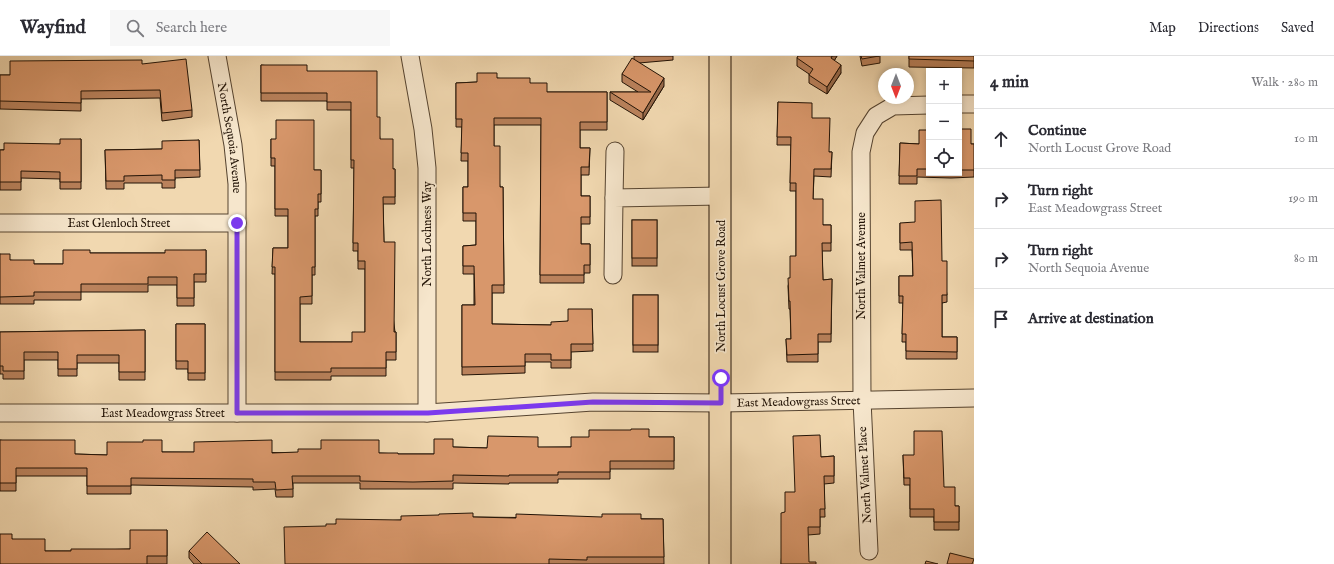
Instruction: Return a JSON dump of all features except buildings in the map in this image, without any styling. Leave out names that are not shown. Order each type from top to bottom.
[{"type":"main road","name":"North Locust Grove Road","points":[[720,56],[720,564]]},
{"type":"street","name":"North Sequoia Avenue","points":[[217,56],[233,146],[237,184],[237,413]]},
{"type":"street","name":"North Lochness Way","points":[[410,56],[423,129],[427,168],[428,413]]},
{"type":"street","points":[[962,104],[974,104]]},
{"type":"street","name":"North Valmet Avenue","points":[[862,400],[861,152],[865,133],[876,116],[893,106],[926,105]]},
{"type":"street","points":[[613,275],[615,151]]},
{"type":"street","points":[[614,198],[720,196]]},
{"type":"street","name":"East Glenloch Street","points":[[0,223],[237,223]]},
{"type":"street","name":"East Meadowgrass Street","points":[[0,413],[428,413],[593,402],[721,403],[974,398]]},
{"type":"street","name":"North Valmet Place","points":[[862,400],[869,551]]},
{"type":"route","points":[[237,223],[237,413],[428,413],[593,402],[721,403],[721,378]]}]
